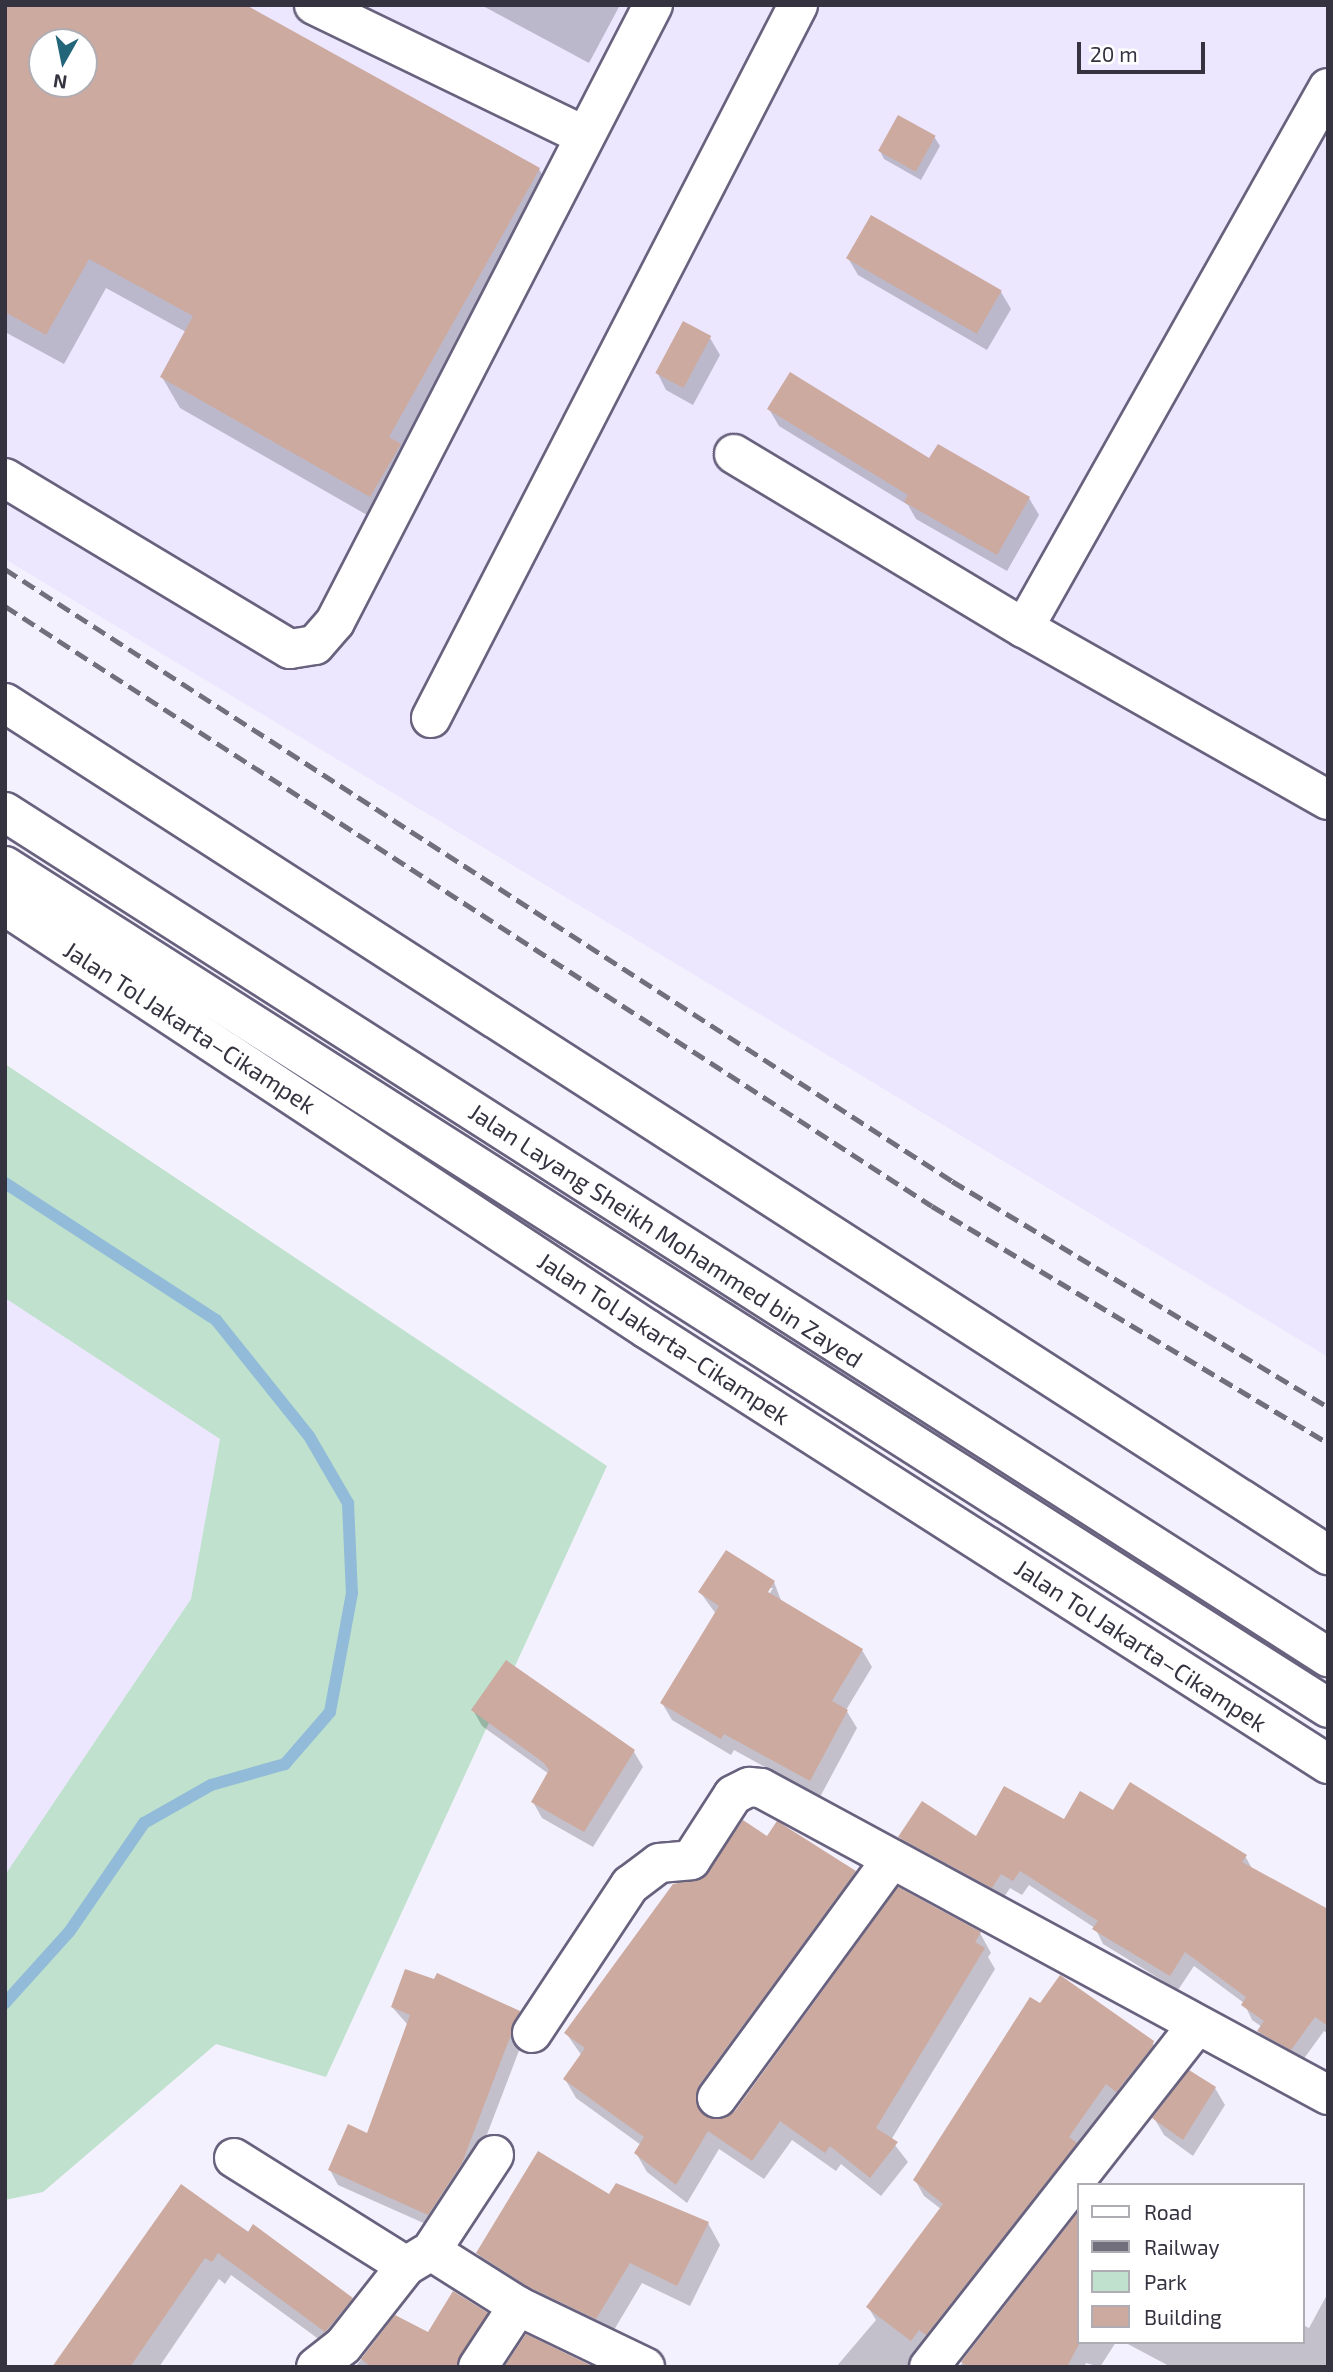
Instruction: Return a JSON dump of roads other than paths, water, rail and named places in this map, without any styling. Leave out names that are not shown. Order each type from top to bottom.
[{"type":"main road","points":[[314,5],[583,135]]},
{"type":"main road","points":[[5,478],[290,649],[316,645],[335,622],[583,135],[653,5]]},
{"type":"main road","points":[[431,718],[799,5]]},
{"type":"main road","points":[[1024,628],[1328,88]]},
{"type":"main road","points":[[734,454],[1024,628],[1328,800]]},
{"type":"main road","points":[[5,703],[1328,1555]]},
{"type":"main road","name":"Jalan Layang Sheikh Mohammed bin Zayed","points":[[5,812],[1328,1657]]},
{"type":"main road","name":"Jalan Layang Sheikh Mohammed bin Zayed","points":[[5,866],[1328,1708]]},
{"type":"main road","name":"Jalan Tol Jakarta–Cikampek","points":[[5,906],[647,1329],[1328,1764]]},
{"type":"main road","points":[[532,2033],[630,1885],[659,1864],[691,1860],[733,1795],[749,1787],[761,1787],[1196,2026],[1328,2095]]},
{"type":"main road","points":[[717,2098],[892,1859]]},
{"type":"main road","points":[[938,2364],[1196,2026]]},
{"type":"main road","points":[[316,2367],[343,2346],[419,2258],[494,2155]]},
{"type":"main road","points":[[234,2158],[419,2258],[645,2367]]},
{"type":"main road","points":[[478,2367],[519,2306]]},
{"type":"waterway","points":[[5,1183],[216,1320],[309,1436],[348,1503],[352,1593],[330,1712],[285,1764],[211,1785],[144,1823],[69,1932],[5,2003]]},
{"type":"railway","points":[[5,569],[952,1181],[1328,1407]]},
{"type":"railway","points":[[5,606],[932,1206],[1328,1443]]}]
